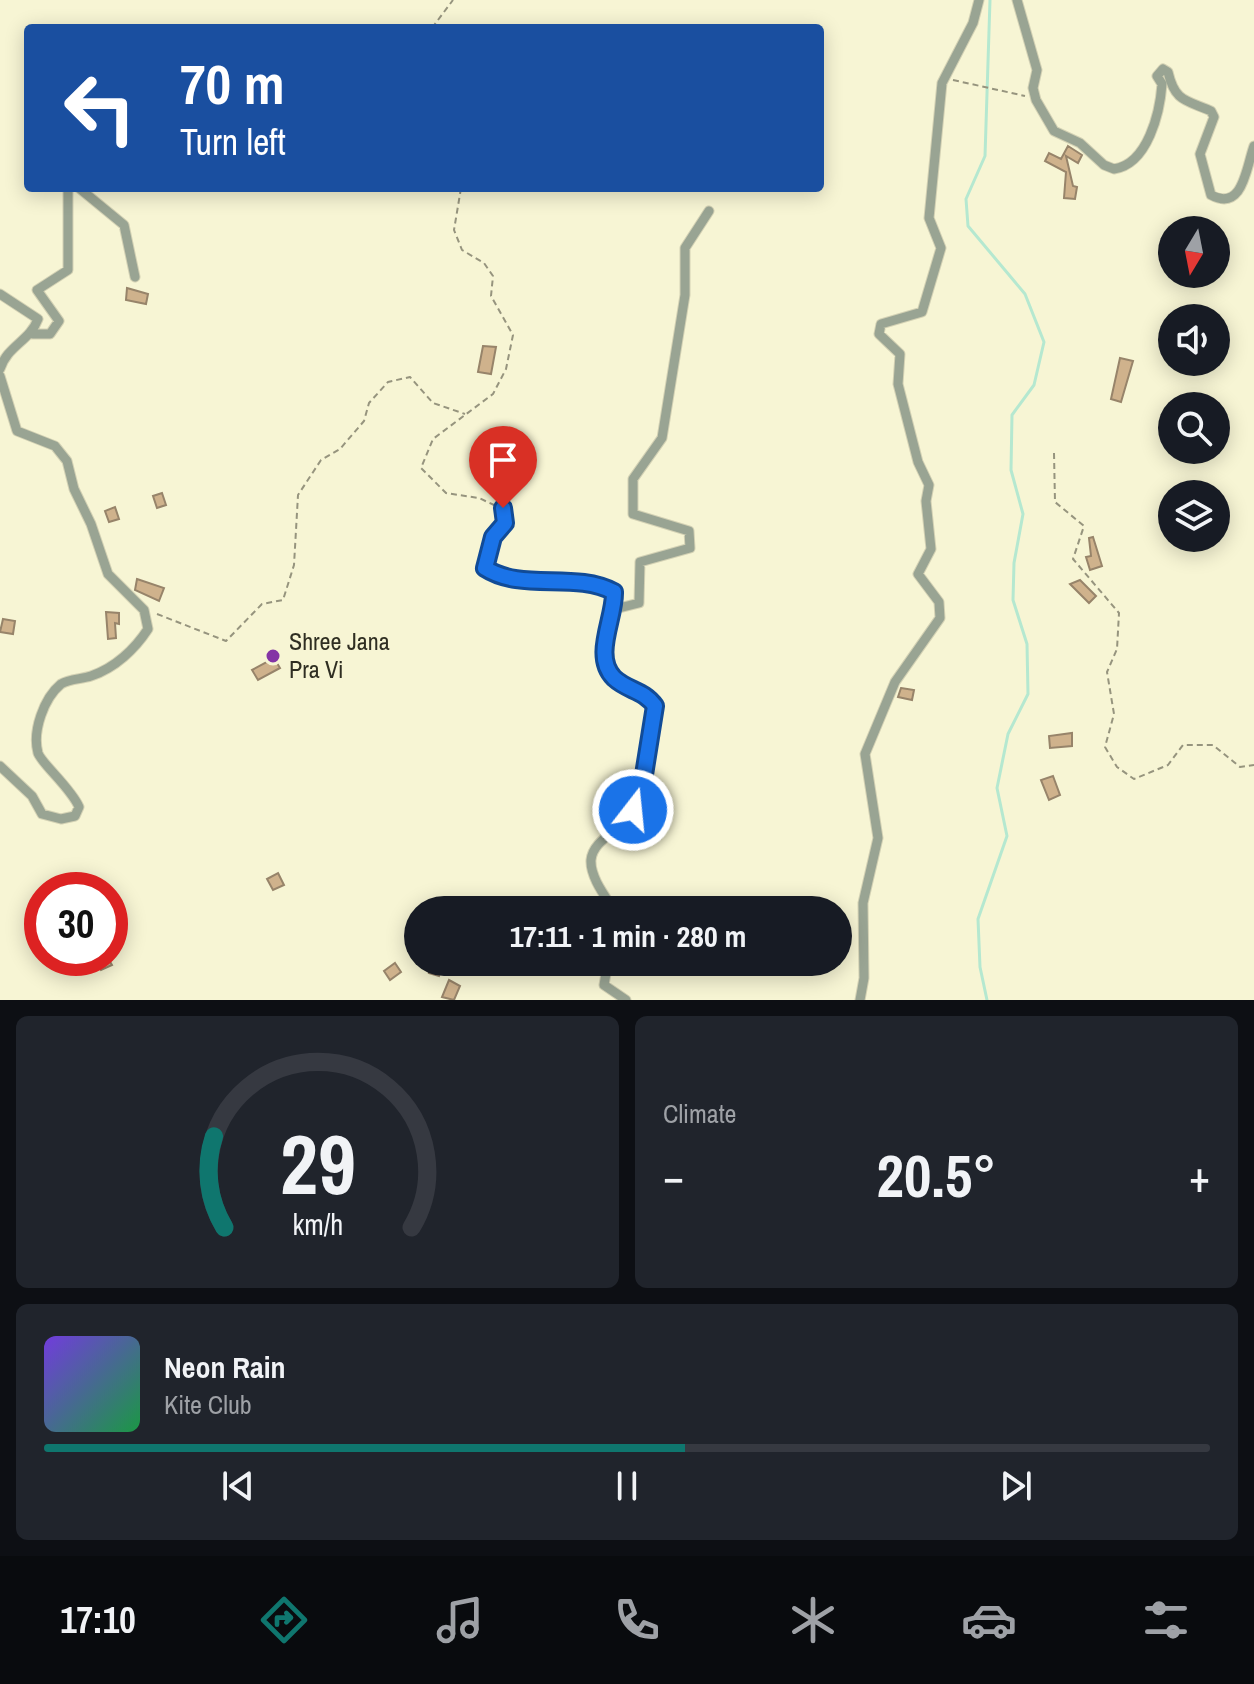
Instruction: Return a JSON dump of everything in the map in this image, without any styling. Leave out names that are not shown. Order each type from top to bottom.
[{"type":"street","points":[[860,1000],[864,978],[863,903],[878,838],[865,754],[895,682],[940,618],[939,602],[918,574],[931,549],[926,501],[929,485],[918,462],[898,384],[900,354],[879,334],[881,324],[922,312],[938,261],[941,248],[929,218],[942,83],[973,23],[979,0]]},
{"type":"street","points":[[1017,0],[1037,70],[1033,88],[1036,100],[1054,131],[1080,143],[1104,165],[1114,169],[1131,162],[1157,124],[1162,84],[1157,76],[1163,69],[1168,72],[1174,93],[1211,111],[1214,117],[1200,154],[1211,195],[1220,200],[1232,198],[1241,189],[1254,146]]},
{"type":"street","points":[[33,334],[50,334],[59,321],[37,290],[68,270],[68,192]]},
{"type":"street","points":[[84,192],[124,225],[135,277]]},
{"type":"street","points":[[615,609],[639,603],[640,562],[690,548],[689,531],[633,514],[633,479],[662,438],[685,295],[685,248],[709,211]]},
{"type":"street","points":[[0,294],[38,319],[33,334],[4,357],[0,369]]},
{"type":"street","points":[[0,376],[17,431],[55,446],[67,461],[74,489],[91,524],[108,574],[144,610],[148,629],[136,648],[93,675],[63,683],[50,696],[37,728],[38,755],[73,793],[79,807],[75,816],[61,819],[42,814],[32,796],[0,766]]},
{"type":"street","points":[[503,508],[505,523],[493,537],[485,568],[511,578],[599,584],[614,592],[615,609],[605,632],[608,671],[617,681],[646,693],[655,706],[643,781],[633,810],[620,830],[600,841],[591,859],[594,876],[606,896]]},
{"type":"street","points":[[606,976],[604,985],[626,1000]]},
{"type":"path","points":[[435,24],[453,0]]},
{"type":"path","points":[[949,79],[1029,97]]},
{"type":"path","points":[[460,192],[454,230],[462,250],[484,263],[493,276],[491,296],[513,335],[506,369],[493,394],[433,439],[421,468],[446,493],[479,498],[503,508]]},
{"type":"path","points":[[144,610],[226,641],[262,604],[283,600],[294,565],[298,495],[321,460],[340,449],[364,421],[369,403],[388,382],[410,377],[433,403],[465,414]]},
{"type":"path","points":[[1054,453],[1055,502],[1084,526],[1073,559],[1119,613],[1117,649],[1107,672],[1114,714],[1105,747],[1117,767],[1134,779],[1168,765],[1183,745],[1213,745],[1240,767],[1254,765]]},
{"type":"building","points":[[1068,146],[1082,155],[1078,163],[1066,156],[1073,186],[1077,187],[1075,199],[1064,198],[1066,172],[1045,161],[1049,153],[1061,159]]},
{"type":"building","points":[[127,288],[148,294],[146,304],[126,300]]},
{"type":"building","points":[[483,346],[496,347],[491,374],[478,372]]},
{"type":"building","points":[[1120,358],[1133,361],[1121,402],[1111,399]]},
{"type":"building","points":[[162,493],[166,505],[157,508],[153,496]]},
{"type":"building","points":[[115,507],[119,519],[109,522],[105,511]]},
{"type":"building","points":[[1093,537],[1102,566],[1090,570],[1086,557],[1091,556],[1089,538]]},
{"type":"building","points":[[137,579],[164,588],[159,601],[135,590]]},
{"type":"building","points":[[1080,580],[1096,596],[1089,603],[1070,584]]},
{"type":"building","points":[[106,612],[119,613],[119,624],[115,623],[116,638],[108,639]]},
{"type":"building","points":[[3,619],[15,621],[13,634],[0,632]]},
{"type":"building","points":[[274,658],[280,668],[258,680],[252,670]]},
{"type":"building","points":[[901,688],[914,690],[912,700],[898,697]]},
{"type":"building","points":[[1072,733],[1072,746],[1050,748],[1049,736]]},
{"type":"building","points":[[1053,776],[1060,795],[1049,800],[1041,780]]},
{"type":"building","points":[[278,873],[284,885],[273,890],[267,879]]},
{"type":"building","points":[[395,963],[401,972],[390,980],[384,971]]},
{"type":"building","points":[[449,980],[460,986],[454,1000],[442,997]]},
{"type":"waterway","points":[[987,1000],[980,967],[978,919],[1007,836],[997,788],[1008,734],[1028,694],[1027,644],[1013,600],[1014,563],[1023,514],[1011,470],[1012,415],[1034,385],[1044,342],[1025,294],[968,226],[966,199],[985,156],[990,0]]},
{"type":"place","name":"Shree Jana Pra Vi","points":[[273,656]]},
{"type":"route","points":[[503,508],[505,523],[493,537],[485,568],[496,575],[511,578],[599,584],[614,592],[615,609],[605,632],[608,671],[617,681],[646,693],[655,706],[643,781],[633,810]]}]
